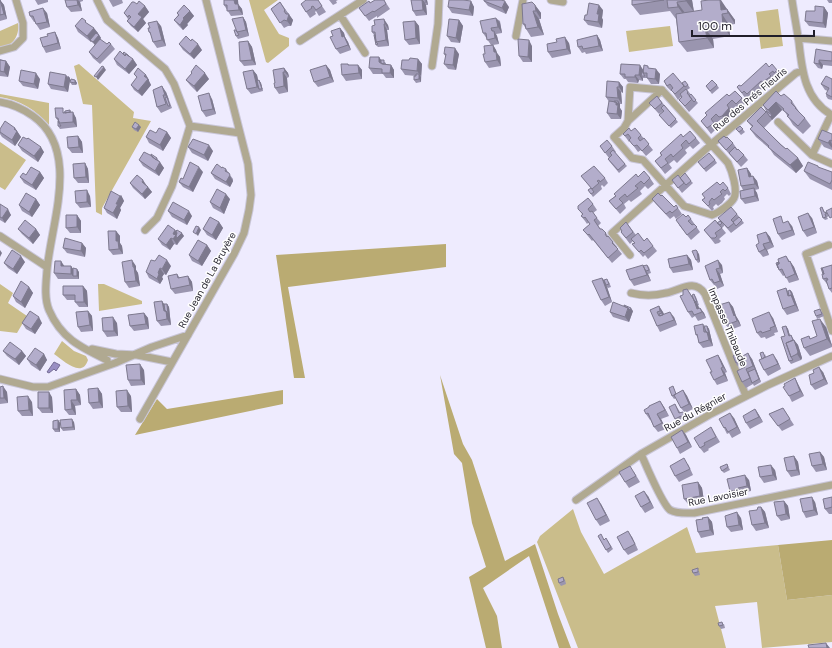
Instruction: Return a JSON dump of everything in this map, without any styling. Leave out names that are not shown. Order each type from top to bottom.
[{"type":"street","points":[[0,51],[14,47],[23,38],[23,23],[16,0]]},
{"type":"street","points":[[97,0],[107,20],[165,69],[174,84],[190,126],[172,186],[157,218],[145,230]]},
{"type":"street","name":"Rue Jean de La Bruyère","points":[[140,419],[234,254],[244,233],[249,210],[250,186],[248,164],[206,0]]},
{"type":"street","points":[[300,41],[363,0]]},
{"type":"street","points":[[432,66],[438,24],[439,0]]},
{"type":"street","points":[[516,36],[523,0]]},
{"type":"street","points":[[551,0],[563,2]]},
{"type":"street","points":[[792,0],[802,71],[808,90],[818,106],[831,115],[812,155]]},
{"type":"street","points":[[340,14],[365,53]]},
{"type":"street","points":[[798,38],[832,41]]},
{"type":"street","name":"Rue des Prés Fleuris","points":[[630,255],[612,233],[712,144],[796,73],[802,71]]},
{"type":"street","points":[[628,121],[630,87],[662,90]]},
{"type":"street","name":"Rue des Prés Fleuris","points":[[662,90],[712,144],[728,163],[732,172],[736,192],[734,198],[718,213],[712,215],[684,206],[643,160],[632,158],[614,137],[624,128],[628,121],[662,90]]},
{"type":"street","points":[[0,102],[7,103],[23,110],[40,122],[50,136],[59,158],[59,191],[45,286],[48,308],[59,328],[80,348],[108,359],[137,355],[152,347],[188,335]]},
{"type":"street","points":[[778,122],[812,155],[832,164]]},
{"type":"street","points":[[190,126],[240,133]]},
{"type":"street","points":[[0,236],[47,266]]},
{"type":"street","points":[[829,245],[806,254],[832,331]]},
{"type":"street","name":"Impasse Thibaude","points":[[631,294],[645,296],[666,294],[694,285],[701,288],[706,294],[746,396]]},
{"type":"street","points":[[0,378],[33,387],[48,387],[108,359],[137,355],[172,362]]},
{"type":"street","name":"Rue du Régnier","points":[[576,500],[641,454],[709,415],[832,356]]},
{"type":"street","name":"Rue Lavoisier","points":[[641,454],[662,498],[669,509],[680,513],[694,513],[832,485]]},
{"type":"shaded area","points":[[249,0],[278,0],[264,10],[279,34],[289,38],[289,46],[268,63],[266,62]]},
{"type":"shaded area","points":[[778,9],[783,46],[761,49],[756,12]]},
{"type":"shaded area","points":[[18,23],[18,32],[15,40],[9,45],[0,47],[0,31]]},
{"type":"shaded area","points":[[670,26],[673,46],[629,52],[626,31]]},
{"type":"shaded area","points":[[79,64],[134,112],[133,118],[151,121],[102,208],[102,215],[96,212],[92,105],[83,104],[74,66]]},
{"type":"shaded area","points":[[0,94],[49,103],[49,125],[27,106],[7,98],[0,97]]},
{"type":"shaded area","points":[[0,142],[26,160],[5,190],[0,187]]},
{"type":"shaded area","points":[[446,244],[446,267],[288,287],[305,378],[294,378],[276,255]]},
{"type":"shaded area","points":[[0,284],[13,293],[8,303],[27,316],[17,333],[0,331]]},
{"type":"shaded area","points":[[98,284],[104,284],[142,301],[142,304],[99,311]]},
{"type":"shaded area","points":[[62,341],[74,351],[86,356],[88,360],[85,365],[81,368],[77,368],[67,364],[54,354]]},
{"type":"shaded area","points":[[54,362],[60,365],[56,371],[54,369],[49,373],[47,372]]},
{"type":"shaded area","points":[[440,375],[463,444],[472,460],[505,561],[535,544],[571,648],[559,648],[529,556],[483,588],[497,616],[502,648],[486,648],[469,577],[486,567],[472,523],[462,463],[454,454]]},
{"type":"shaded area","points":[[283,390],[283,404],[135,435],[157,399],[167,409]]},
{"type":"shaded area","points":[[573,509],[581,532],[604,574],[687,527],[696,553],[778,545],[787,600],[832,595],[832,642],[762,648],[757,602],[715,606],[726,648],[578,648],[537,542],[540,536]]},
{"type":"shaded area","points":[[832,540],[832,595],[787,600],[778,545]]},
{"type":"building","points":[[0,0],[4,14],[0,15]]},
{"type":"building","points":[[65,0],[77,0],[78,5],[67,7]]},
{"type":"building","points":[[224,0],[234,0],[235,4],[238,4],[239,10],[227,11],[227,5],[224,5]]},
{"type":"building","points":[[306,0],[318,0],[322,6],[316,10],[313,6],[306,12],[301,4]]},
{"type":"building","points":[[375,0],[384,0],[386,4],[365,16],[359,8],[369,1],[370,3]]},
{"type":"building","points":[[411,0],[422,0],[423,10],[413,11]]},
{"type":"building","points":[[449,0],[471,1],[469,10],[448,7]]},
{"type":"building","points":[[484,0],[501,0],[505,1],[502,8]]},
{"type":"building","points":[[632,0],[664,0],[632,5]]},
{"type":"building","points":[[667,0],[686,1],[677,2],[678,7],[668,8]]},
{"type":"building","points":[[720,0],[721,10],[727,9],[728,13],[722,14],[723,26],[705,28],[707,38],[679,42],[676,14],[702,10],[701,1]]},
{"type":"building","points":[[139,1],[145,6],[138,14],[142,17],[134,27],[127,21],[131,17],[129,15],[128,17],[124,13],[132,2],[137,4]]},
{"type":"building","points":[[280,2],[286,14],[289,14],[287,21],[284,20],[280,23],[271,9]]},
{"type":"building","points":[[532,2],[535,5],[536,11],[533,11],[538,27],[526,29],[525,24],[523,24],[522,4]]},
{"type":"building","points":[[589,3],[599,5],[597,14],[599,14],[598,22],[584,20],[585,15],[587,15]]},
{"type":"building","points":[[184,5],[190,11],[183,18],[184,19],[180,25],[174,20],[179,15],[177,13]]},
{"type":"building","points":[[815,6],[824,7],[823,23],[805,21],[806,11],[815,11]]},
{"type":"building","points":[[43,8],[47,22],[36,24],[33,16],[30,16],[29,12]]},
{"type":"building","points":[[243,17],[246,30],[237,32],[232,19]]},
{"type":"building","points":[[82,18],[94,28],[87,36],[75,26]]},
{"type":"building","points":[[496,18],[498,27],[491,28],[492,31],[494,31],[495,38],[487,40],[486,33],[483,33],[480,21]]},
{"type":"building","points":[[384,19],[386,40],[376,42],[375,32],[372,32],[372,26],[375,25],[374,20]]},
{"type":"building","points":[[449,19],[459,20],[456,38],[447,36]]},
{"type":"building","points":[[157,21],[162,40],[153,42],[149,32],[148,28],[150,28],[148,23]]},
{"type":"building","points":[[415,21],[416,38],[405,40],[403,22]]},
{"type":"building","points":[[340,28],[342,37],[344,36],[348,45],[336,49],[330,37],[333,36],[331,31]]},
{"type":"building","points":[[234,30],[236,30],[239,35],[236,36]]},
{"type":"building","points":[[55,32],[58,43],[43,47],[40,38]]},
{"type":"building","points":[[96,33],[99,35],[93,42],[90,40]]},
{"type":"building","points":[[597,35],[599,46],[583,49],[582,46],[578,47],[577,40]]},
{"type":"building","points":[[186,36],[191,41],[192,39],[198,44],[190,54],[179,44]]},
{"type":"building","points":[[565,37],[567,49],[548,52],[547,44],[557,42],[556,39]]},
{"type":"building","points":[[100,39],[107,44],[109,42],[111,44],[97,59],[89,52]]},
{"type":"building","points":[[518,39],[529,40],[528,57],[519,56]]},
{"type":"building","points":[[248,41],[252,60],[240,61],[239,42]]},
{"type":"building","points":[[493,45],[497,60],[485,62],[483,54],[485,54],[484,46]]},
{"type":"building","points":[[445,47],[455,48],[453,65],[444,64],[446,54],[444,54]]},
{"type":"building","points":[[816,49],[832,52],[832,61],[819,60],[819,64],[814,63]]},
{"type":"building","points":[[120,51],[125,56],[126,54],[133,59],[125,69],[114,59]]},
{"type":"building","points":[[370,57],[379,57],[379,62],[382,64],[391,65],[390,73],[382,73],[382,69],[369,68]]},
{"type":"building","points":[[410,58],[418,59],[417,71],[401,69],[402,60],[409,60]]},
{"type":"building","points":[[0,60],[6,61],[4,72],[0,71]]},
{"type":"building","points":[[381,60],[384,60],[384,64],[381,63]]},
{"type":"building","points":[[766,63],[769,67],[772,64],[777,70],[774,73],[773,71],[769,74],[771,76],[763,82],[761,81],[747,94],[744,91],[742,93],[737,87],[739,85],[741,86]]},
{"type":"building","points":[[341,64],[358,65],[359,73],[342,75]]},
{"type":"building","points":[[621,64],[640,65],[639,75],[635,75],[635,77],[625,77],[625,74],[620,74]]},
{"type":"building","points":[[196,65],[205,73],[194,86],[186,80]]},
{"type":"building","points":[[326,65],[330,77],[314,82],[310,70]]},
{"type":"building","points":[[644,65],[648,66],[648,68],[656,69],[655,79],[647,78],[647,73],[643,73]]},
{"type":"building","points":[[102,66],[104,67],[96,77],[94,76]]},
{"type":"building","points":[[138,68],[146,75],[144,76],[148,79],[138,91],[131,85],[137,77],[134,74]]},
{"type":"building","points":[[284,68],[284,86],[275,88],[273,70]]},
{"type":"building","points":[[21,70],[36,73],[34,84],[19,81]]},
{"type":"building","points":[[253,70],[257,87],[247,89],[243,72]]},
{"type":"building","points":[[50,72],[66,75],[64,87],[48,84]]},
{"type":"building","points":[[673,73],[684,86],[675,94],[671,90],[673,88],[670,84],[667,86],[664,81]]},
{"type":"building","points":[[416,74],[419,74],[419,79],[414,80],[414,76],[416,76]]},
{"type":"building","points":[[826,76],[832,79],[832,97],[826,94],[829,88],[821,84]]},
{"type":"building","points":[[71,79],[75,80],[75,83],[70,82]]},
{"type":"building","points":[[259,80],[262,89],[259,89],[257,81]]},
{"type":"building","points":[[712,80],[717,85],[710,91],[706,86]]},
{"type":"building","points":[[607,81],[619,82],[619,87],[617,87],[618,98],[606,97]]},
{"type":"building","points":[[685,81],[688,85],[685,87],[682,83]]},
{"type":"building","points":[[162,86],[166,104],[157,107],[153,90]]},
{"type":"building","points":[[686,89],[688,92],[687,93],[692,99],[685,106],[679,100],[682,97],[680,94]]},
{"type":"building","points":[[735,91],[742,98],[736,104],[732,100],[727,105],[729,108],[722,116],[719,117],[716,114],[711,119],[714,123],[707,128],[701,121],[707,115],[705,113],[727,94],[729,96]]},
{"type":"building","points":[[776,91],[781,96],[784,94],[792,101],[791,103],[805,118],[798,126],[787,116],[789,115],[776,102],[768,110],[763,105]]},
{"type":"building","points":[[209,93],[213,109],[202,111],[198,96]]},
{"type":"building","points":[[691,94],[696,100],[694,102],[689,96]]},
{"type":"building","points":[[657,96],[662,103],[655,109],[649,103]]},
{"type":"building","points":[[167,97],[170,106],[168,106],[165,98]]},
{"type":"building","points":[[609,101],[616,102],[616,105],[618,105],[617,114],[607,113]]},
{"type":"building","points":[[664,105],[676,119],[669,126],[659,115],[664,111],[661,108]]},
{"type":"building","points":[[761,107],[766,112],[757,121],[781,145],[786,149],[787,148],[798,158],[790,165],[768,147],[769,146],[750,129],[753,126],[747,121]]},
{"type":"building","points":[[55,108],[63,108],[63,113],[73,112],[73,122],[59,123],[58,118],[56,118]]},
{"type":"building","points":[[5,121],[17,131],[12,140],[0,132],[0,129]]},
{"type":"building","points":[[135,122],[139,125],[136,129],[132,127]]},
{"type":"building","points":[[740,126],[743,129],[739,132],[736,129]]},
{"type":"building","points":[[159,128],[167,132],[160,145],[146,137],[150,130],[156,133]]},
{"type":"building","points":[[629,128],[631,131],[635,128],[641,135],[638,138],[640,141],[644,138],[649,144],[642,151],[637,145],[634,146],[632,144],[629,140],[631,138],[628,134],[625,136],[623,134]]},
{"type":"building","points":[[822,130],[832,134],[832,141],[830,140],[828,143],[818,139]]},
{"type":"building","points":[[690,131],[696,138],[689,144],[686,140],[681,145],[683,148],[673,157],[671,154],[665,159],[668,163],[661,168],[655,161],[662,155],[660,153],[681,134],[683,137]]},
{"type":"building","points":[[78,136],[79,147],[68,148],[67,137]]},
{"type":"building","points":[[724,136],[733,143],[726,150],[718,141]]},
{"type":"building","points":[[23,137],[28,138],[41,147],[34,156],[18,145]]},
{"type":"building","points":[[193,139],[209,145],[204,155],[188,147]]},
{"type":"building","points":[[607,140],[612,146],[605,153],[600,146]]},
{"type":"building","points":[[735,147],[744,155],[737,162],[729,153]]},
{"type":"building","points":[[613,150],[625,164],[618,170],[608,159],[612,155],[610,153]]},
{"type":"building","points":[[144,152],[160,162],[155,171],[139,160]]},
{"type":"building","points":[[709,153],[715,160],[704,169],[698,162]]},
{"type":"building","points":[[151,155],[157,158],[156,160]]},
{"type":"building","points":[[190,162],[199,167],[189,187],[179,182],[181,178],[183,179]]},
{"type":"building","points":[[808,162],[832,172],[832,180],[830,184],[804,171]]},
{"type":"building","points":[[85,163],[86,177],[74,178],[73,164]]},
{"type":"building","points":[[217,164],[226,169],[225,171],[230,175],[226,182],[211,173]]},
{"type":"building","points":[[594,166],[605,178],[600,182],[599,180],[597,181],[599,183],[592,189],[581,176]]},
{"type":"building","points":[[31,167],[40,172],[32,185],[20,177],[23,173],[26,175]]},
{"type":"building","points":[[747,168],[749,177],[753,176],[755,184],[741,186],[738,170]]},
{"type":"building","points":[[644,171],[650,178],[644,184],[641,181],[635,186],[638,188],[627,197],[625,194],[619,199],[623,203],[616,209],[609,201],[616,196],[614,194],[636,174],[638,177]]},
{"type":"building","points":[[685,173],[691,181],[686,185],[680,178]]},
{"type":"building","points":[[137,175],[148,187],[142,194],[130,183]]},
{"type":"building","points":[[678,175],[684,183],[678,188],[672,180]]},
{"type":"building","points":[[717,182],[720,185],[723,182],[728,188],[725,191],[723,189],[720,192],[722,194],[714,200],[712,198],[708,206],[702,200],[705,198],[702,194]]},
{"type":"building","points":[[591,188],[594,192],[591,194],[588,190]]},
{"type":"building","points":[[754,188],[755,196],[741,199],[740,191]]},
{"type":"building","points":[[217,189],[226,194],[220,208],[210,202]]},
{"type":"building","points":[[87,190],[87,202],[76,203],[75,191]]},
{"type":"building","points":[[111,191],[120,196],[113,213],[104,208]]},
{"type":"building","points":[[26,193],[36,199],[29,212],[19,205]]},
{"type":"building","points":[[658,193],[674,207],[676,205],[678,208],[672,213],[670,211],[666,214],[652,199]]},
{"type":"building","points":[[588,198],[593,204],[588,209],[590,212],[592,211],[597,218],[594,220],[618,249],[608,258],[589,234],[588,235],[583,230],[590,224],[585,217],[584,218],[581,216],[583,214],[578,209],[578,206]]},
{"type":"building","points":[[173,202],[189,211],[184,220],[168,211]]},
{"type":"building","points":[[0,204],[8,209],[2,218],[0,217]]},
{"type":"building","points":[[731,207],[737,214],[731,220],[734,223],[728,228],[718,218]]},
{"type":"building","points":[[822,207],[824,212],[827,213],[825,214],[826,217],[823,218],[820,208]]},
{"type":"building","points":[[832,208],[832,217],[830,218],[826,211]]},
{"type":"building","points":[[808,213],[814,227],[803,231],[798,217]]},
{"type":"building","points":[[683,214],[686,217],[688,215],[691,219],[688,221],[697,227],[687,235],[676,220]]},
{"type":"building","points":[[66,215],[77,215],[77,227],[66,228]]},
{"type":"building","points":[[781,216],[783,223],[788,221],[792,230],[778,234],[773,219]]},
{"type":"building","points":[[210,217],[219,222],[212,235],[203,229]]},
{"type":"building","points":[[739,217],[742,220],[736,226],[733,222]]},
{"type":"building","points":[[25,220],[36,229],[29,238],[18,229]]},
{"type":"building","points":[[715,220],[722,228],[715,233],[717,236],[715,238],[711,238],[704,230]]},
{"type":"building","points":[[626,222],[633,232],[626,238],[621,232],[622,231],[620,228]]},
{"type":"building","points":[[168,225],[175,230],[173,234],[176,235],[173,239],[171,238],[166,245],[158,239]]},
{"type":"building","points":[[196,226],[199,227],[196,234],[193,232]]},
{"type":"building","points":[[177,230],[182,233],[177,238],[176,231]]},
{"type":"building","points":[[108,231],[116,231],[116,241],[118,241],[119,249],[109,250]]},
{"type":"building","points":[[766,232],[770,242],[763,244],[765,249],[759,252],[756,245],[759,243],[757,235]]},
{"type":"building","points":[[638,233],[644,241],[647,238],[653,246],[644,253],[641,250],[639,252],[632,244],[635,243],[631,239]]},
{"type":"building","points":[[65,238],[82,243],[81,251],[63,248]]},
{"type":"building","points":[[198,240],[207,245],[198,261],[189,255]]},
{"type":"building","points":[[12,250],[21,256],[13,269],[4,263]]},
{"type":"building","points":[[696,250],[698,259],[696,260],[692,251]]},
{"type":"building","points":[[159,255],[167,260],[162,269],[160,268],[157,279],[146,272],[151,260],[155,261]]},
{"type":"building","points":[[687,255],[689,264],[670,268],[668,259]]},
{"type":"building","points":[[786,256],[789,262],[790,261],[795,274],[786,278],[782,269],[779,270],[777,264],[779,264],[778,259]]},
{"type":"building","points":[[132,260],[136,281],[125,282],[122,262]]},
{"type":"building","points":[[718,260],[720,268],[716,269],[720,281],[714,283],[712,279],[710,280],[705,266]]},
{"type":"building","points":[[55,261],[61,261],[61,266],[71,266],[71,274],[54,273]]},
{"type":"building","points":[[643,265],[647,275],[630,280],[626,270]]},
{"type":"building","points":[[647,265],[649,270],[646,271],[643,266]]},
{"type":"building","points":[[832,265],[832,288],[829,289],[826,280],[828,280],[827,278],[823,279],[822,274],[824,274],[822,268]]},
{"type":"building","points":[[73,268],[77,269],[77,276],[73,276]]},
{"type":"building","points":[[177,274],[178,278],[188,276],[190,285],[171,289],[168,276]]},
{"type":"building","points":[[602,278],[609,297],[601,300],[592,281]]},
{"type":"building","points":[[607,279],[609,284],[606,285],[604,280]]},
{"type":"building","points":[[21,281],[29,287],[21,302],[13,296]]},
{"type":"building","points":[[63,286],[83,286],[84,302],[75,302],[75,295],[63,295]]},
{"type":"building","points":[[786,288],[788,296],[791,295],[795,305],[783,309],[777,291]]},
{"type":"building","points":[[687,289],[694,300],[697,309],[700,308],[702,312],[694,315],[692,311],[688,312],[680,296],[683,295],[683,290]]},
{"type":"building","points":[[790,290],[793,298],[791,295],[789,296],[788,291]]},
{"type":"building","points":[[694,294],[697,302],[694,300],[695,303],[692,295]]},
{"type":"building","points":[[162,301],[167,319],[157,321],[154,302]]},
{"type":"building","points":[[613,302],[628,308],[625,317],[610,312]]},
{"type":"building","points":[[729,302],[737,321],[726,325],[719,305]]},
{"type":"building","points":[[164,304],[167,304],[168,314],[165,311]]},
{"type":"building","points":[[659,306],[660,311],[657,312],[659,316],[670,312],[674,320],[657,326],[650,310]]},
{"type":"building","points":[[820,309],[822,314],[816,316],[814,311]]},
{"type":"building","points":[[30,311],[39,317],[31,329],[22,323]]},
{"type":"building","points":[[88,311],[90,325],[78,327],[76,312]]},
{"type":"building","points":[[769,312],[775,326],[770,328],[771,330],[757,333],[752,319]]},
{"type":"building","points":[[144,313],[146,324],[130,326],[128,315]]},
{"type":"building","points":[[113,317],[114,331],[103,331],[102,318]]},
{"type":"building","points":[[820,319],[827,339],[804,348],[801,339],[809,336],[810,339],[817,336],[812,321]]},
{"type":"building","points":[[703,324],[704,332],[707,332],[709,340],[699,343],[694,326]]},
{"type":"building","points":[[704,326],[707,326],[709,335],[706,332]]},
{"type":"building","points":[[786,326],[789,336],[791,335],[793,340],[786,343],[793,360],[789,361],[781,337],[785,336],[782,327]]},
{"type":"building","points":[[794,340],[798,352],[791,357],[786,343]]},
{"type":"building","points":[[10,342],[22,351],[15,359],[3,351]]},
{"type":"building","points":[[35,348],[44,354],[36,365],[27,359]]},
{"type":"building","points":[[740,352],[742,360],[736,363],[733,356]]},
{"type":"building","points":[[763,352],[765,357],[762,359],[760,353]]},
{"type":"building","points":[[748,353],[753,366],[746,369],[750,378],[742,382],[737,371],[745,367],[741,357]]},
{"type":"building","points":[[773,354],[778,364],[764,370],[759,360]]},
{"type":"building","points":[[718,355],[723,367],[721,368],[724,375],[714,380],[706,360]]},
{"type":"building","points":[[140,364],[141,380],[128,380],[126,365]]},
{"type":"building","points":[[819,367],[824,379],[811,385],[809,375],[814,373],[813,370]]},
{"type":"building","points":[[755,369],[759,379],[752,383],[748,372]]},
{"type":"building","points":[[795,378],[800,391],[789,396],[783,387],[785,386],[784,384]]},
{"type":"building","points":[[3,386],[4,398],[0,398],[0,387]]},
{"type":"building","points":[[673,386],[676,394],[672,396],[669,388]]},
{"type":"building","points":[[98,388],[99,402],[89,403],[88,389]]},
{"type":"building","points":[[76,389],[77,400],[71,400],[72,409],[65,410],[64,390]]},
{"type":"building","points":[[127,390],[128,406],[117,407],[116,391]]},
{"type":"building","points":[[683,390],[689,404],[681,408],[674,395]]},
{"type":"building","points":[[38,392],[49,392],[49,408],[38,408]]},
{"type":"building","points":[[28,396],[29,410],[18,411],[17,397]]},
{"type":"building","points":[[660,401],[665,410],[657,414],[662,423],[654,427],[648,413],[646,414],[644,410]]},
{"type":"building","points":[[675,404],[679,413],[683,412],[686,416],[682,418],[681,416],[675,419],[669,407]]},
{"type":"building","points":[[783,408],[790,419],[778,426],[769,414]]},
{"type":"building","points":[[755,409],[759,417],[746,423],[743,416]]},
{"type":"building","points":[[730,413],[737,427],[728,432],[719,419]]},
{"type":"building","points":[[72,419],[73,427],[61,428],[60,420]]},
{"type":"building","points":[[58,420],[58,429],[53,429],[53,421]]},
{"type":"building","points":[[711,427],[716,437],[704,443],[705,445],[700,448],[694,438]]},
{"type":"building","points":[[682,430],[688,442],[677,448],[671,437]]},
{"type":"building","points":[[820,452],[823,464],[812,466],[809,454]]},
{"type":"building","points":[[794,456],[797,470],[787,471],[784,458]]},
{"type":"building","points":[[684,458],[690,469],[675,476],[670,466]]},
{"type":"building","points":[[727,464],[728,467],[722,471],[720,467]]},
{"type":"building","points":[[771,465],[773,475],[760,477],[758,467]]},
{"type":"building","points":[[630,466],[636,476],[625,482],[619,472]]},
{"type":"building","points":[[745,475],[747,486],[738,488],[738,490],[730,491],[727,479]]},
{"type":"building","points":[[698,482],[700,496],[684,499],[682,485]]},
{"type":"building","points":[[644,491],[650,502],[641,507],[635,496]]},
{"type":"building","points":[[812,497],[814,510],[803,512],[800,499]]},
{"type":"building","points":[[832,497],[832,507],[825,509],[823,499]]},
{"type":"building","points":[[597,498],[606,515],[596,520],[587,503]]},
{"type":"building","points":[[784,501],[786,514],[777,516],[774,502]]},
{"type":"building","points":[[758,507],[761,507],[765,523],[752,525],[749,511],[757,510]]},
{"type":"building","points":[[737,512],[739,525],[727,527],[725,516]]},
{"type":"building","points":[[708,517],[710,530],[698,532],[696,520]]},
{"type":"building","points":[[628,531],[635,544],[624,550],[617,537]]},
{"type":"building","points":[[601,534],[604,540],[606,538],[611,547],[606,550],[598,536]]},
{"type":"building","points":[[698,568],[698,572],[693,573],[692,570]]},
{"type":"building","points":[[563,577],[564,581],[559,583],[558,579]]},
{"type":"building","points":[[722,622],[723,625],[719,626],[718,623]]},
{"type":"building","points":[[826,643],[827,648],[809,648],[808,645]]}]
